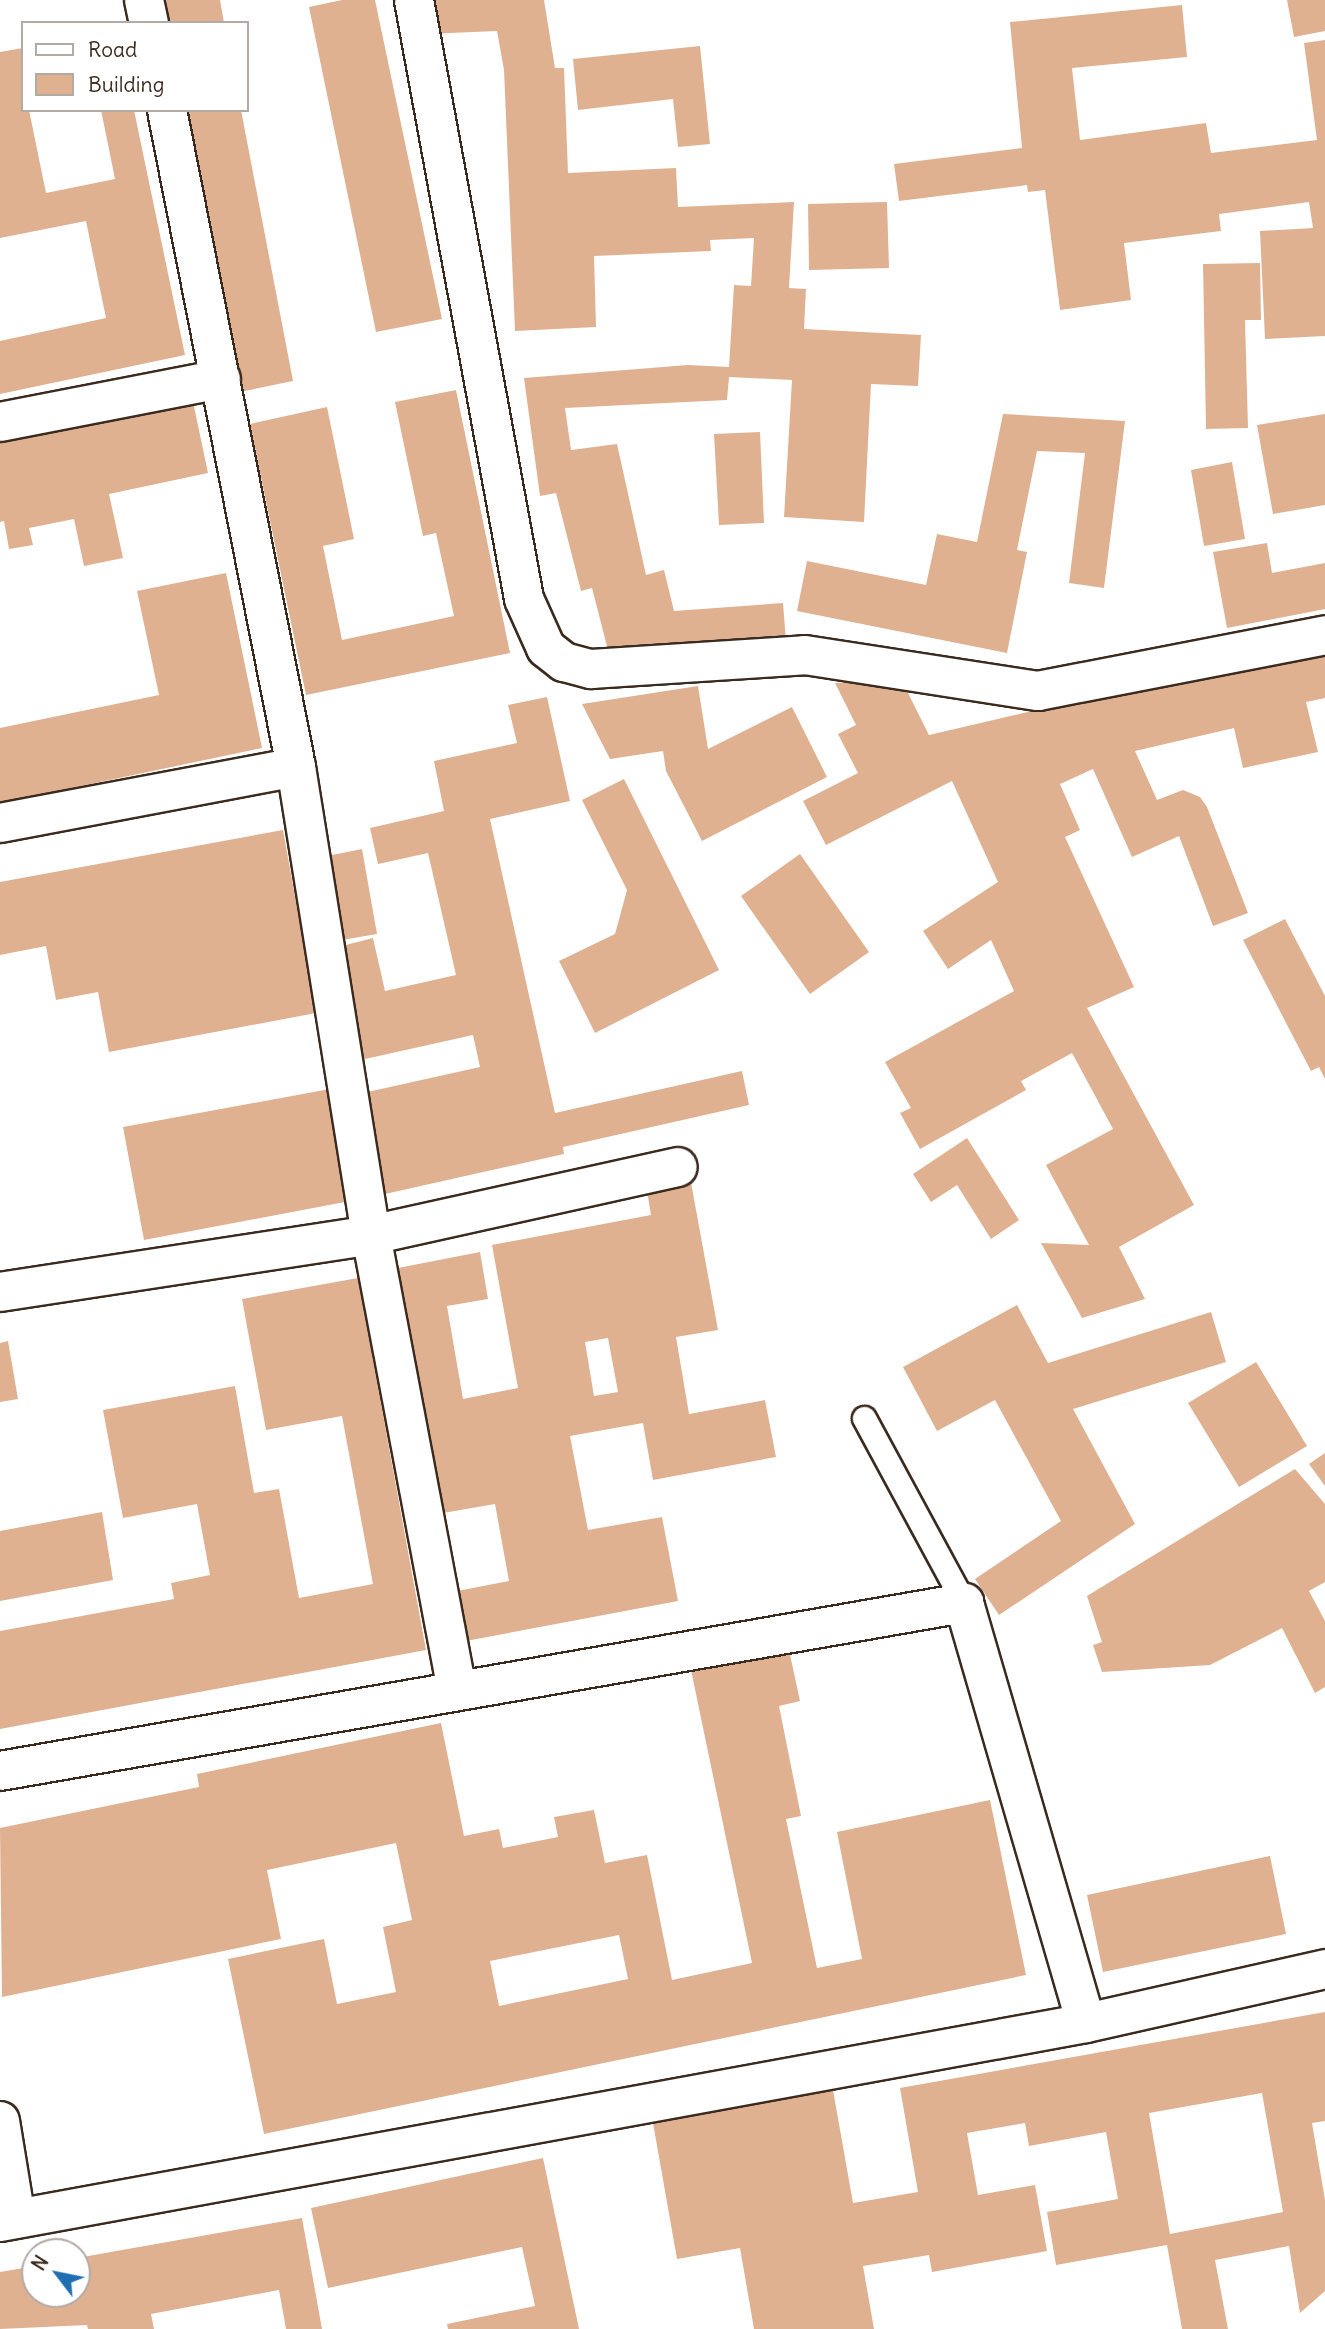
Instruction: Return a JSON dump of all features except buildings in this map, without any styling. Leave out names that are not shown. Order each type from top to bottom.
[{"type":"street","points":[[144,0],[149,21]]},
{"type":"street","points":[[414,0],[524,600],[546,648],[564,662],[591,669],[806,655],[1038,691],[1325,635]]},
{"type":"street","points":[[167,112],[296,767],[371,1235],[457,1691]]},
{"type":"street","points":[[0,422],[221,379]]},
{"type":"street","points":[[0,823],[296,767]]},
{"type":"street","points":[[0,1292],[371,1235],[678,1167]]},
{"type":"street","points":[[0,1771],[964,1603],[1086,2023]]},
{"type":"street","points":[[0,2121],[8,2221],[1086,2023],[1325,1969]]},
{"type":"lane","points":[[864,1418],[964,1603]]}]
